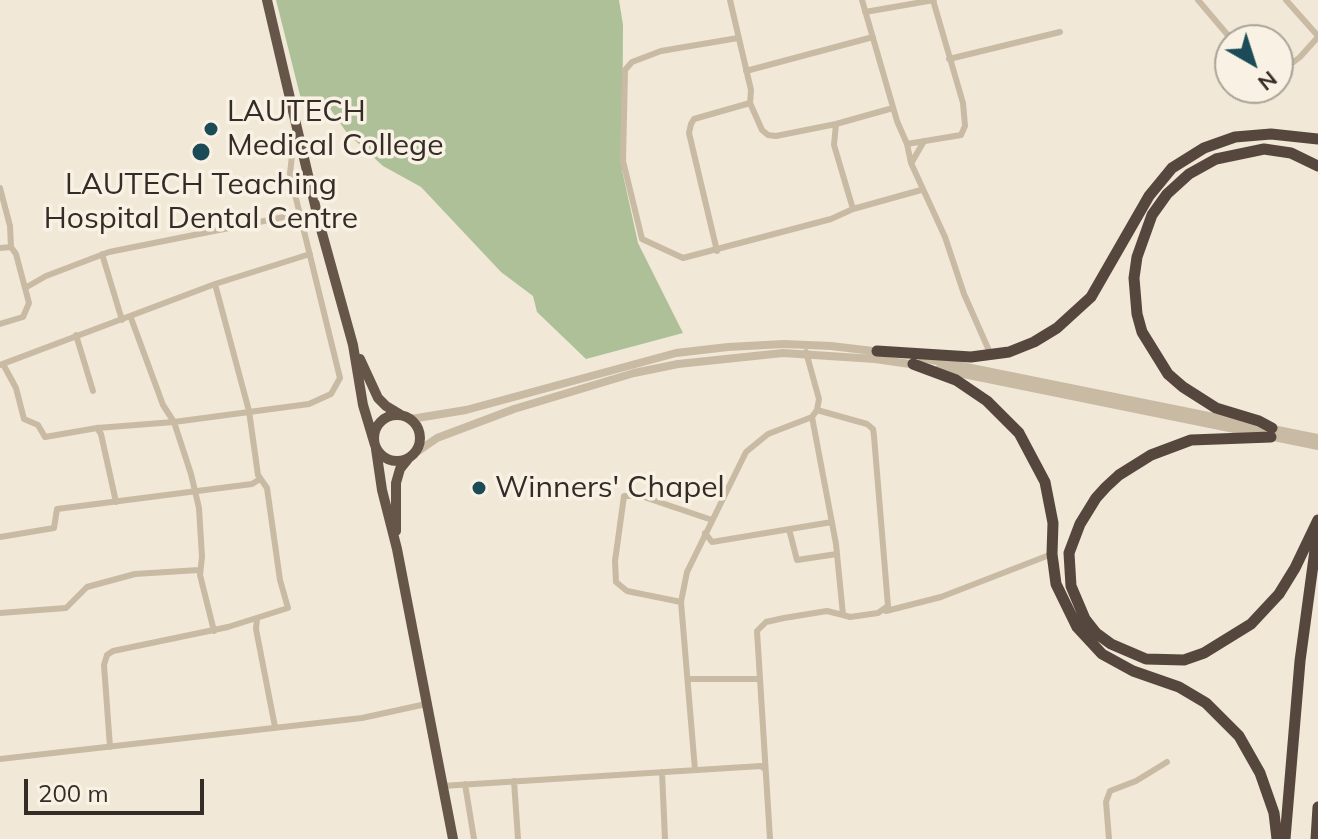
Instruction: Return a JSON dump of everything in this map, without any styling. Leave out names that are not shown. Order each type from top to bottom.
[{"type":"highway","points":[[267,0],[319,222],[353,345],[363,405],[376,447],[391,461],[412,456]]},
{"type":"highway","points":[[877,351],[971,357],[991,355],[1034,342],[1081,309],[1100,283],[1149,196],[1172,168],[1204,148],[1235,137],[1271,134],[1318,139]]},
{"type":"highway","points":[[1272,433],[1259,421],[1216,408],[1168,374],[1142,332],[1137,314],[1134,278],[1137,257],[1152,215],[1167,194],[1189,174],[1216,159],[1264,149],[1291,153],[1318,166]]},
{"type":"highway","points":[[353,345],[378,398],[407,417],[420,431],[420,439],[412,456],[402,465],[396,483],[397,549]]},
{"type":"highway","points":[[913,364],[956,380],[987,401],[1019,433],[1045,482],[1053,523],[1052,554],[1061,597],[1077,627],[1088,641],[1118,664],[1179,687],[1206,703],[1239,736],[1260,773],[1274,813],[1277,839]]},
{"type":"highway","points":[[407,417],[387,417],[380,422],[374,437],[453,839]]},
{"type":"highway","points":[[1272,433],[1191,440],[1151,455],[1106,487],[1080,524],[1069,553],[1071,586],[1085,619],[1096,633],[1111,644],[1146,659],[1184,660],[1204,653],[1251,624],[1279,594],[1318,520]]},
{"type":"highway","points":[[1285,839],[1300,661],[1318,528]]},
{"type":"highway","points":[[1316,839],[1318,807]]},
{"type":"street","points":[[730,0],[752,98],[750,103],[762,130],[768,135],[836,124],[893,108]]},
{"type":"street","points":[[862,0],[911,163],[945,237],[964,294],[991,355]]},
{"type":"street","points":[[865,12],[934,0],[963,103],[964,132],[907,144]]},
{"type":"street","points":[[1198,0],[1218,24]]},
{"type":"street","points":[[1286,0],[1318,36],[1294,62]]},
{"type":"street","points":[[949,59],[1060,32]]},
{"type":"street","points":[[746,71],[873,37]]},
{"type":"street","points":[[738,38],[661,51],[632,62],[625,70],[623,161],[642,239],[683,258],[831,219],[853,209],[921,190]]},
{"type":"street","points":[[717,251],[689,133],[691,124],[694,119],[750,103]]},
{"type":"street","points":[[836,124],[834,145],[853,209]]},
{"type":"street","points":[[300,136],[292,155],[290,174],[299,214],[310,254],[340,378],[331,394],[309,404],[45,437],[38,425],[24,419],[16,388],[2,365],[215,284],[310,254]]},
{"type":"street","points":[[911,163],[924,141]]},
{"type":"street","points":[[0,188],[10,226],[11,247],[16,254],[29,303],[23,317],[0,324]]},
{"type":"street","points":[[25,288],[46,276],[102,254],[299,214]]},
{"type":"street","points":[[0,248],[11,247]]},
{"type":"street","points":[[102,254],[122,320]]},
{"type":"street","points":[[110,747],[104,665],[107,655],[113,651],[214,631],[288,608],[280,580],[267,488],[260,479],[249,411],[215,284]]},
{"type":"street","points":[[131,318],[163,405],[174,422],[191,474],[199,508],[202,557],[199,570],[214,631]]},
{"type":"street","points":[[76,335],[93,391]]},
{"type":"street","points":[[407,417],[466,410],[676,353],[728,347],[877,351],[1272,433]]},
{"type":"street","points":[[695,770],[681,602],[687,572],[739,465],[754,444],[768,434],[812,417],[817,410],[819,399],[805,349]]},
{"type":"street","points":[[412,456],[437,438],[467,426],[609,381],[678,364],[805,349],[913,364],[1311,439],[1318,446]]},
{"type":"street","points":[[676,353],[678,364]]},
{"type":"street","points":[[607,371],[609,381]]},
{"type":"street","points":[[817,410],[867,424],[873,429],[881,492],[888,606],[885,611]]},
{"type":"street","points":[[812,417],[832,522],[843,615]]},
{"type":"street","points":[[99,431],[116,502]]},
{"type":"street","points":[[0,536],[54,528],[57,509],[252,484],[260,479]]},
{"type":"street","points":[[681,602],[627,591],[616,582],[615,561],[624,496],[641,496],[712,520]]},
{"type":"street","points":[[705,533],[712,542],[832,522]]},
{"type":"street","points":[[789,529],[797,560],[837,554]]},
{"type":"street","points":[[770,839],[757,631],[761,625],[827,611],[850,617],[885,611],[941,597],[1052,554]]},
{"type":"street","points":[[0,613],[66,608],[87,587],[135,574],[199,570]]},
{"type":"street","points":[[257,619],[256,629],[275,727]]},
{"type":"street","points":[[688,679],[760,679]]},
{"type":"street","points":[[0,759],[362,718],[426,704]]},
{"type":"street","points":[[1109,839],[1106,796],[1110,791],[1136,781],[1167,762]]},
{"type":"street","points":[[442,786],[761,766],[765,769]]},
{"type":"street","points":[[662,772],[665,839]]},
{"type":"street","points":[[514,781],[518,839]]},
{"type":"street","points":[[465,784],[474,839]]},
{"type":"green space","points":[[276,0],[619,0],[623,25],[622,170],[638,243],[683,333],[586,359],[537,312],[533,296],[501,272],[421,187],[383,166],[347,133],[331,110],[318,101],[302,103]]},
{"type":"place","name":"LAUTECH Medical College","points":[[211,129]]},
{"type":"place","name":"LAUTECH Teaching Hospital Dental Centre","points":[[201,152]]},
{"type":"place","name":"Winners' Chapel","points":[[479,488]]}]
